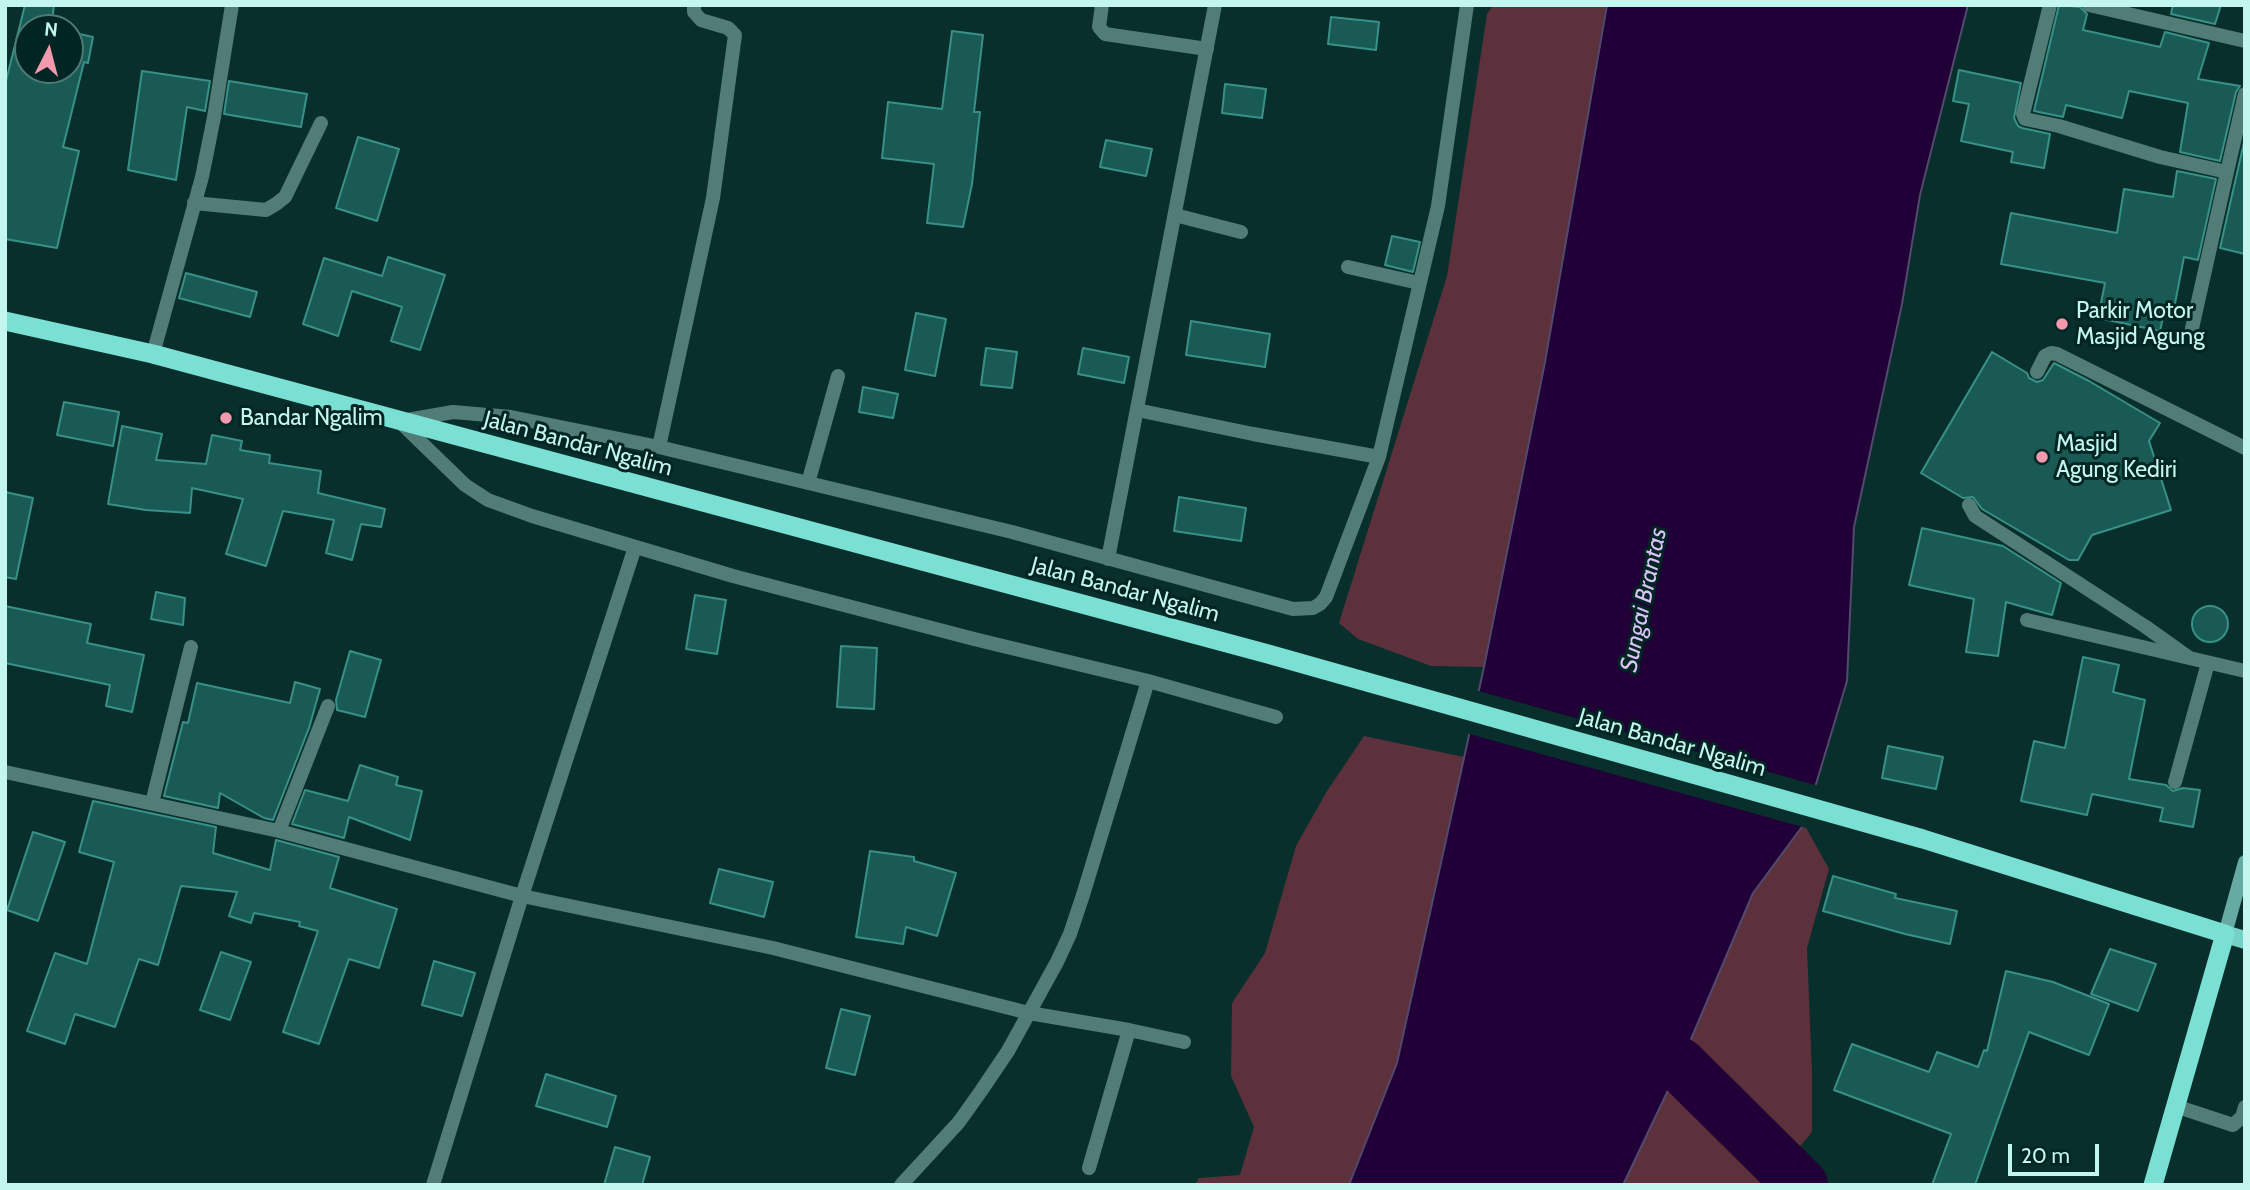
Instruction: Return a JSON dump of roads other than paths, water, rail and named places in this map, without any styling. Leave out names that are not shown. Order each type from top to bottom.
[{"type":"highway","name":"Jalan Bandar Ngalim","points":[[5,321],[153,354],[1268,654],[1923,839],[2225,934]]},
{"type":"highway","points":[[2154,1185],[2225,934]]},
{"type":"main road","points":[[2245,862],[2225,934],[2245,940]]},
{"type":"street","points":[[153,354],[215,117],[232,5]]},
{"type":"street","points":[[659,447],[713,198],[736,35],[728,28],[701,20],[694,12],[694,5]]},
{"type":"street","points":[[1102,5],[1100,27],[1105,33],[1207,49]]},
{"type":"street","points":[[1108,559],[1215,5]]},
{"type":"street","points":[[399,421],[453,412],[511,417],[659,447],[1012,533],[1293,609],[1313,608],[1326,597],[1379,457],[1438,206],[1467,5]]},
{"type":"street","points":[[2050,5],[2023,117],[2160,157],[2227,172]]},
{"type":"street","points":[[2090,5],[2245,41]]},
{"type":"street","points":[[2192,333],[2245,94]]},
{"type":"street","points":[[194,203],[266,210],[276,204],[285,197],[321,123]]},
{"type":"street","points":[[1175,215],[1241,232]]},
{"type":"street","points":[[1348,267],[1419,284]]},
{"type":"street","points":[[2037,372],[2045,356],[2057,354],[2245,448]]},
{"type":"street","points":[[808,483],[838,376]]},
{"type":"street","points":[[1137,410],[1379,457]]},
{"type":"street","points":[[399,421],[465,485],[488,500],[532,516],[840,604],[1148,681],[1276,717]]},
{"type":"street","points":[[1969,505],[1975,516],[2189,658]]},
{"type":"street","points":[[433,1185],[522,896],[635,547]]},
{"type":"street","points":[[2027,620],[2245,671]]},
{"type":"street","points":[[152,803],[191,647]]},
{"type":"street","points":[[2175,782],[2208,663]]},
{"type":"street","points":[[901,1185],[959,1122],[1009,1051],[1070,934],[1148,681]]},
{"type":"street","points":[[279,831],[328,706]]},
{"type":"street","points":[[5,772],[279,831],[522,896],[773,948],[1029,1013],[1184,1042]]},
{"type":"street","points":[[1089,1168],[1129,1030]]},
{"type":"street","points":[[2175,1106],[2233,1125],[2242,1117],[2245,1107]]},
{"type":"water","name":"Sungai Brantas","points":[[1607,5],[1968,5],[1920,195],[1902,304],[1854,527],[1847,681],[1804,824],[1753,893],[1680,1065],[1623,1185],[1349,1185],[1397,1063],[1484,667],[1545,362]]},
{"type":"waterway","points":[[1620,1025],[1680,1065],[1801,1185]]},
{"type":"place","name":"Parkir Motor Masjid Agung","points":[[2062,324]]},
{"type":"place","name":"Bandar Ngalim","points":[[226,418]]},
{"type":"place","name":"Masjid Agung Kediri","points":[[2042,457]]}]
